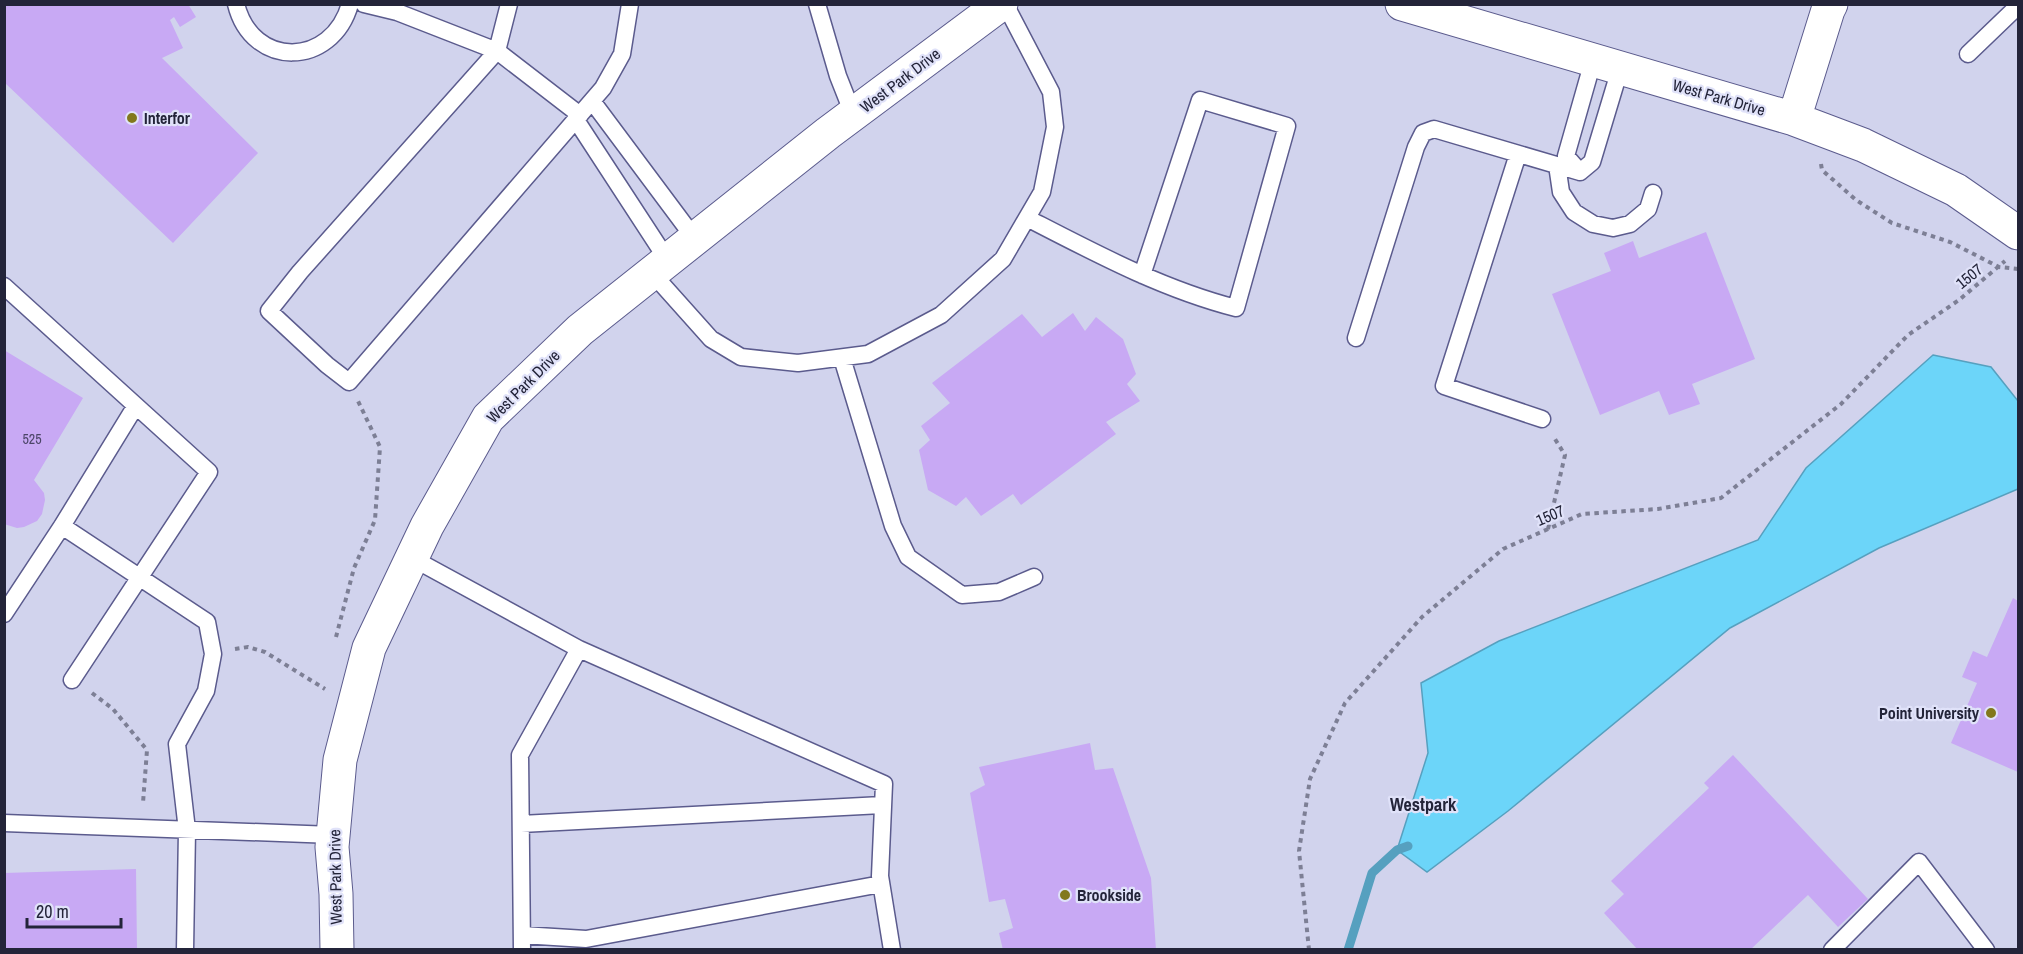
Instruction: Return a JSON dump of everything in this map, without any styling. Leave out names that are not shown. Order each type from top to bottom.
[{"type":"street","name":"West Park Drive","points":[[337,950],[333,835],[340,760],[369,648],[427,526],[488,418],[580,330],[854,114],[1003,4]]},
{"type":"street","name":"West Park Drive","points":[[1402,4],[1441,10],[1606,65],[1806,124],[1863,145],[1956,190],[2012,246]]},
{"type":"street","points":[[1806,124],[1831,4]]},
{"type":"lane","points":[[236,4],[242,23],[253,38],[268,48],[286,53],[304,52],[321,46],[336,34],[346,19],[350,4]]},
{"type":"lane","points":[[364,4],[397,12],[497,51],[578,117],[660,267],[711,339],[741,357],[798,363],[868,354],[941,315],[1003,259],[1042,192],[1055,127],[1051,92],[1003,4]]},
{"type":"lane","points":[[509,4],[497,51],[300,272],[269,311],[327,365],[349,382],[603,88],[622,54],[630,4]]},
{"type":"lane","points":[[817,4],[838,76],[854,114]]},
{"type":"lane","points":[[1968,54],[2019,6]]},
{"type":"lane","points":[[1580,172],[1566,156],[1606,65]]},
{"type":"lane","points":[[1580,172],[1592,162],[1606,65]]},
{"type":"lane","points":[[1027,218],[1142,275],[1204,300],[1236,308],[1287,126],[1200,100],[1142,275]]},
{"type":"lane","points":[[592,101],[695,239]]},
{"type":"lane","points":[[1356,338],[1416,147],[1423,133],[1434,129],[1580,172]]},
{"type":"lane","points":[[1518,154],[1444,386],[1542,419]]},
{"type":"lane","points":[[1557,165],[1561,192],[1574,212],[1593,224],[1613,228],[1630,224],[1648,209],[1653,193]]},
{"type":"lane","points":[[4,286],[209,472],[72,680]]},
{"type":"lane","points":[[842,357],[892,526],[908,557],[962,596],[999,592],[1034,577]]},
{"type":"lane","points":[[4,614],[62,526],[135,407]]},
{"type":"lane","points":[[62,526],[207,622],[213,652],[206,691],[177,744],[187,830],[185,950]]},
{"type":"lane","points":[[412,558],[579,649],[884,784],[881,884],[892,950]]},
{"type":"lane","points":[[579,649],[520,755],[522,942],[586,939],[881,884]]},
{"type":"lane","points":[[521,824],[882,805]]},
{"type":"lane","points":[[4,824],[333,835]]},
{"type":"lane","points":[[1832,950],[1919,862],[1984,949]]},
{"type":"path","name":"1507","points":[[1806,124],[1822,170],[1856,200],[1892,223],[1950,242],[2000,267],[2019,270]]},
{"type":"path","name":"1507","points":[[1309,950],[1299,851],[1310,779],[1345,703],[1422,617],[1503,549],[1582,514],[1658,509],[1721,498],[1841,404],[1908,335],[1959,300],[2000,267],[2012,246]]},
{"type":"path","points":[[1542,419],[1565,455],[1548,529]]},
{"type":"path","points":[[213,652],[248,646],[265,652],[325,689]]},
{"type":"path","points":[[72,680],[113,709],[147,750],[142,828]]},
{"type":"shaded area","points":[[5,5],[2018,5],[2018,949],[5,949]]},
{"type":"water","points":[[1933,355],[1991,367],[2018,401],[2018,489],[1879,548],[1730,628],[1508,811],[1427,872],[1397,850],[1428,753],[1421,683],[1499,641],[1758,540],[1806,468]]},
{"type":"building","name":"Interfor","points":[[4,4],[188,4],[196,17],[180,27],[174,17],[170,20],[183,48],[162,58],[258,153],[173,243],[4,82]]},
{"type":"building","points":[[1706,232],[1755,359],[1692,384],[1700,404],[1669,415],[1659,391],[1600,415],[1552,294],[1611,271],[1604,253],[1633,241],[1639,258]]},
{"type":"building","points":[[1073,313],[1085,331],[1096,317],[1123,339],[1136,374],[1127,384],[1140,401],[1106,422],[1116,434],[1021,505],[1013,494],[981,516],[966,497],[956,506],[928,490],[919,450],[930,440],[921,426],[950,403],[932,383],[1022,314],[1042,337]]},
{"type":"building","points":[[4,350],[83,398],[34,480],[44,493],[42,514],[37,521],[17,528],[4,524]]},
{"type":"building","name":"Point University","points":[[2013,598],[2018,601],[2018,772],[1951,743],[1977,683],[1962,677],[1973,651],[1987,657]]},
{"type":"building","points":[[1090,743],[1095,770],[1113,768],[1151,878],[1156,950],[1003,950],[999,933],[1013,928],[1005,899],[989,902],[970,793],[985,785],[979,767]]},
{"type":"building","points":[[1733,755],[1868,899],[1838,927],[1808,895],[1750,950],[1638,950],[1604,913],[1624,894],[1611,881],[1709,788],[1704,783]]},
{"type":"building","points":[[136,869],[137,950],[4,950],[4,873]]},
{"type":"waterway","points":[[1348,950],[1372,873],[1397,850],[1408,846]]},
{"type":"place","name":"Interfor","points":[[132,118]]},
{"type":"place","name":"Point University","points":[[1991,713]]},
{"type":"place","name":"Brookside","points":[[1065,895]]},
{"type":"district","name":"Westpark","points":[[1423,805]]}]
